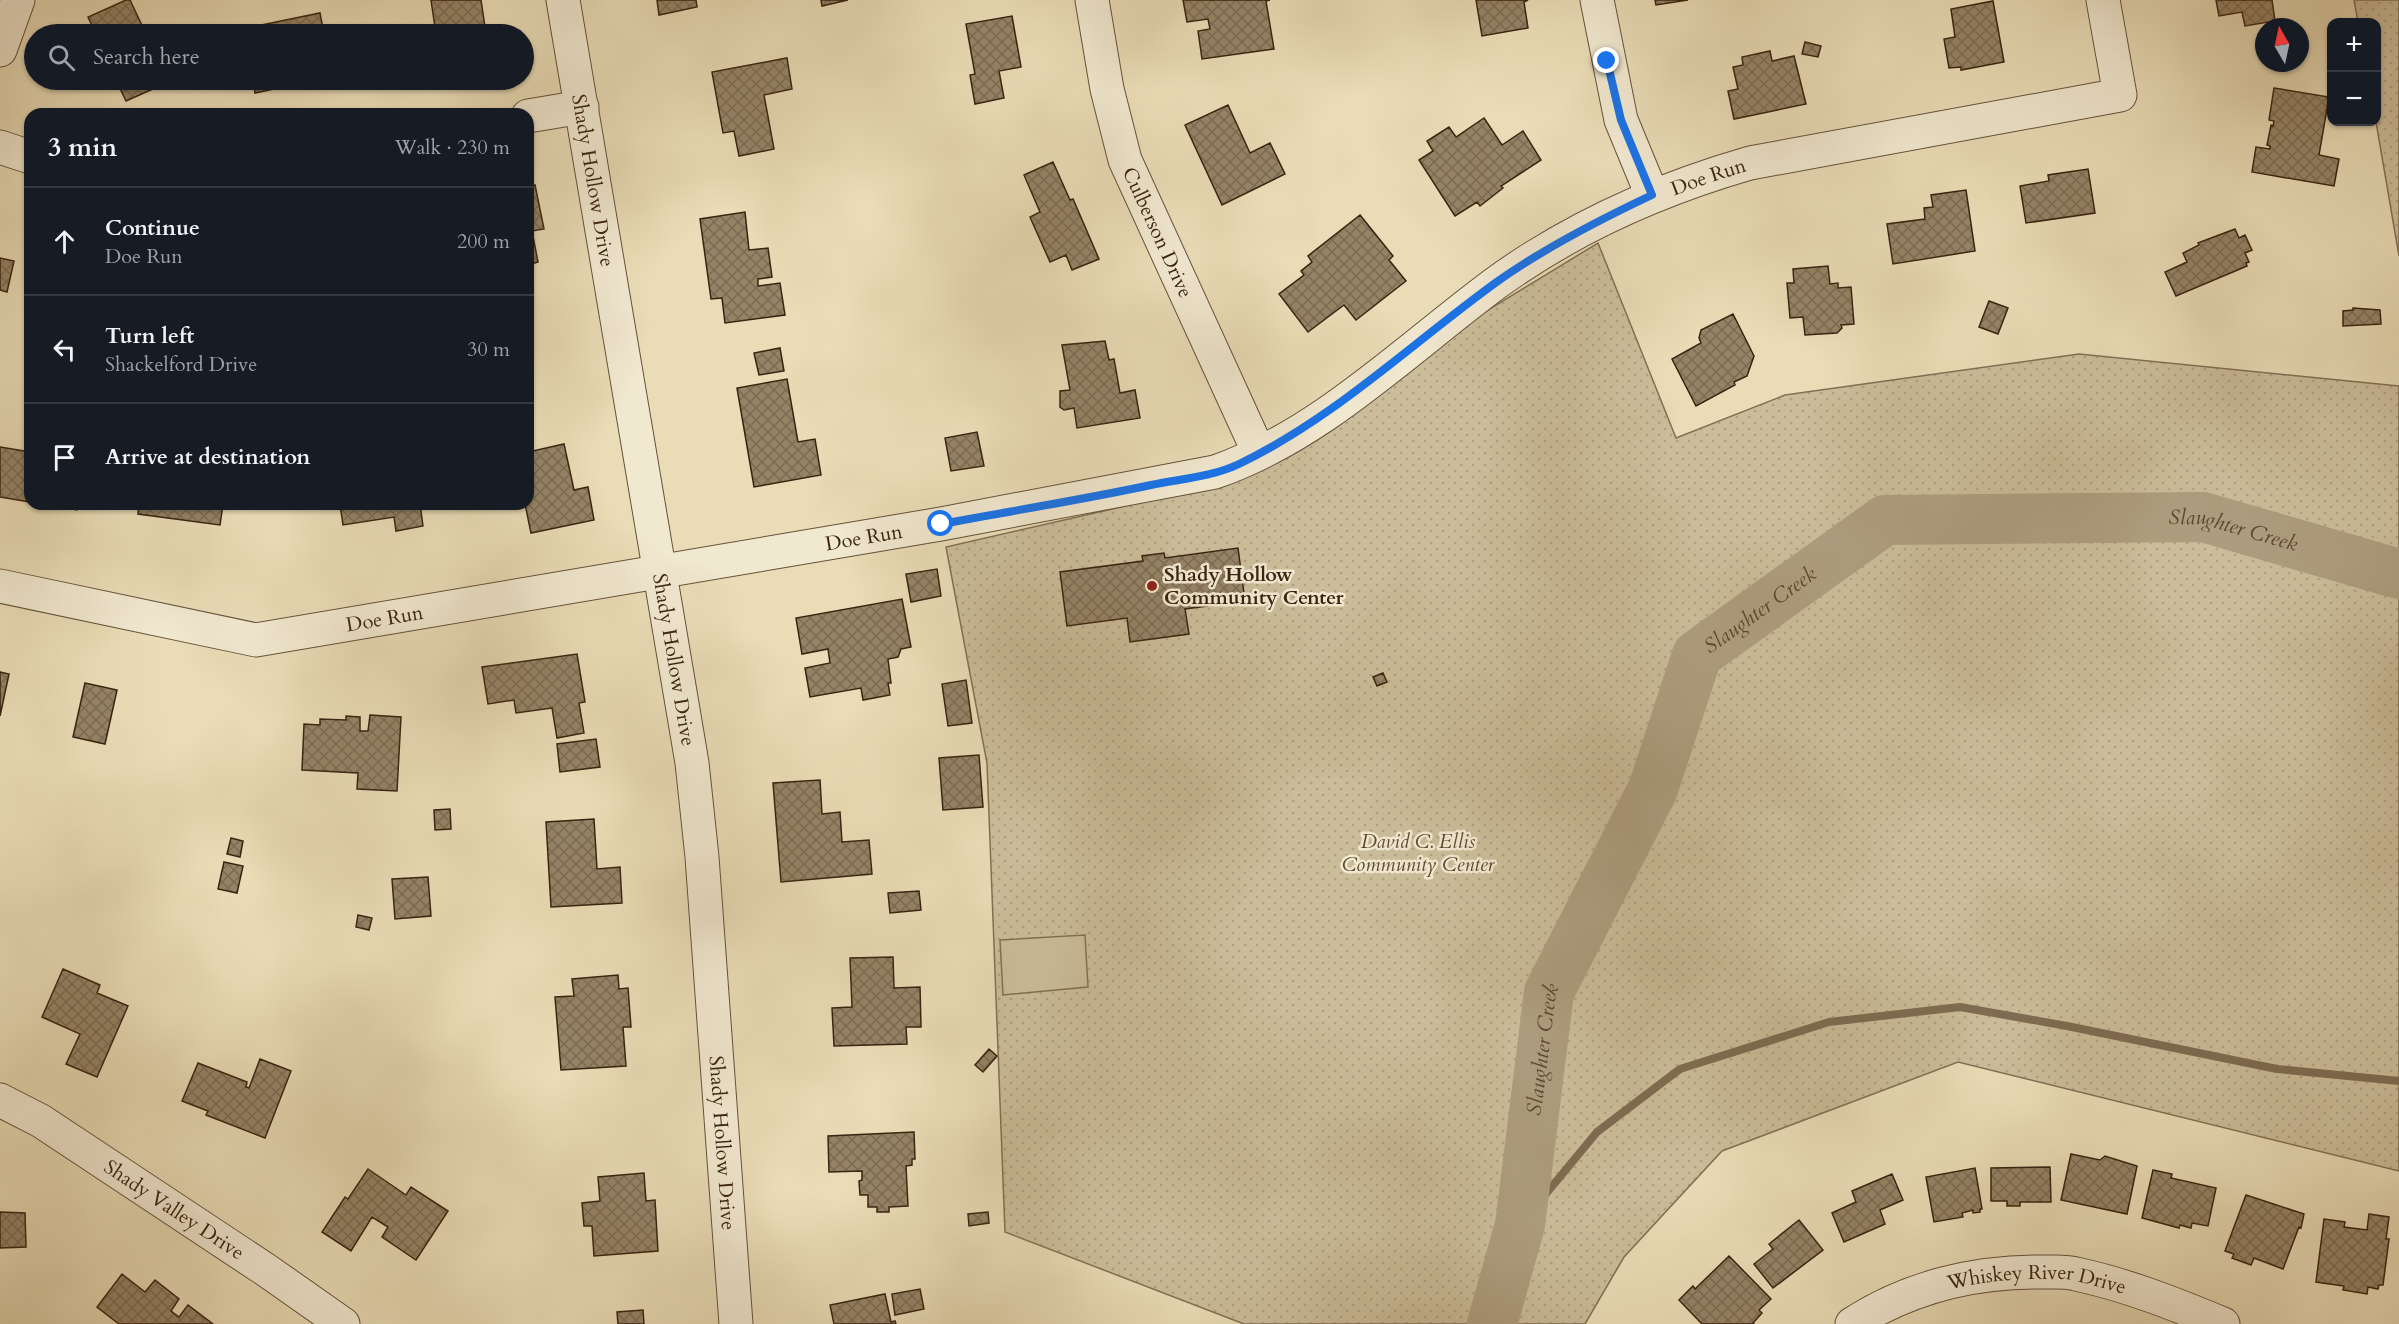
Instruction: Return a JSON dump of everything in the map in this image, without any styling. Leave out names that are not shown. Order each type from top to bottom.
[{"type":"street","points":[[0,50],[18,0]]},
{"type":"street","name":"Shady Hollow Drive","points":[[563,0],[695,786],[736,1324]]},
{"type":"street","name":"Culberson Drive","points":[[1092,0],[1107,89],[1125,160],[1259,453]]},
{"type":"street","points":[[1597,0],[1621,120],[1652,195]]},
{"type":"street","name":"Doe Run","points":[[0,586],[256,640],[660,572],[1127,490],[1215,472],[1238,465],[1302,429],[1336,406],[1498,281],[1559,242],[1652,195],[1696,178],[1750,163],[2120,95],[2103,0]]},
{"type":"street","points":[[534,115],[582,107]]},
{"type":"street","points":[[0,147],[24,155]]},
{"type":"street","name":"Shady Valley Drive","points":[[0,1100],[41,1121],[266,1270],[343,1324]]},
{"type":"street","name":"Whiskey River Drive","points":[[1852,1324],[1870,1312],[1907,1294],[1949,1282],[1991,1274],[2029,1272],[2074,1273],[2153,1295],[2223,1324]]},
{"type":"green space","points":[[2354,0],[2399,0],[2399,256],[2377,126],[2381,126],[2381,18],[2357,18]]},
{"type":"green space","name":"David C. Ellis Community Center","points":[[1598,243],[1676,438],[1785,395],[2079,354],[2399,386],[2399,1171],[1958,1062],[1722,1151],[1624,1257],[1585,1324],[1244,1324],[1005,1232],[987,763],[946,547],[1191,491]]},
{"type":"green space","points":[[1085,935],[1088,987],[1003,995],[1000,940]]},
{"type":"building","points":[[130,0],[141,24],[91,24],[88,17]]},
{"type":"building","points":[[431,0],[481,0],[485,24],[435,24]]},
{"type":"building","points":[[657,0],[696,0],[697,7],[659,15]]},
{"type":"building","points":[[821,0],[848,0],[822,6]]},
{"type":"building","points":[[1183,0],[1270,0],[1266,1],[1274,49],[1202,59],[1198,31],[1210,29],[1208,19],[1187,22]]},
{"type":"building","points":[[1476,0],[1528,0],[1524,2],[1528,28],[1482,36]]},
{"type":"building","points":[[1655,0],[1688,0],[1656,5]]},
{"type":"building","points":[[2216,0],[2272,0],[2275,18],[2255,18],[2255,24],[2245,26],[2242,12],[2219,16]]},
{"type":"building","points":[[1993,1],[2004,62],[1961,70],[1961,67],[1949,68],[1944,39],[1955,37],[1951,9]]},
{"type":"building","points":[[320,13],[322,24],[266,24]]},
{"type":"building","points":[[1012,16],[1021,67],[999,71],[1004,98],[975,104],[970,75],[975,74],[966,24]]},
{"type":"building","points":[[1805,42],[1821,46],[1818,57],[1802,54]]},
{"type":"building","points":[[1770,51],[1772,61],[1794,56],[1806,104],[1734,119],[1728,91],[1738,89],[1733,67],[1743,65],[1742,57]]},
{"type":"building","points":[[787,58],[792,89],[764,95],[774,149],[739,156],[734,131],[723,133],[712,72]]},
{"type":"building","points":[[2274,88],[2327,97],[2319,155],[2339,159],[2334,186],[2252,172],[2256,147],[2270,149],[2267,145],[2274,121],[2269,120]]},
{"type":"building","points":[[121,90],[151,90],[126,101]]},
{"type":"building","points":[[1228,105],[1250,153],[1270,143],[1285,174],[1222,205],[1185,125]]},
{"type":"building","points":[[1484,118],[1502,145],[1523,131],[1541,160],[1501,186],[1503,188],[1480,206],[1477,202],[1455,216],[1419,160],[1433,151],[1427,141],[1449,127],[1456,137]]},
{"type":"building","points":[[1053,162],[1070,200],[1073,199],[1099,259],[1072,270],[1066,255],[1050,262],[1030,217],[1040,212],[1024,175]]},
{"type":"building","points":[[2088,169],[2095,213],[2026,223],[2020,186],[2049,181],[2048,175]]},
{"type":"building","points":[[534,185],[544,229],[534,231]]},
{"type":"building","points":[[1966,190],[1975,251],[1893,264],[1887,224],[1925,219],[1924,208],[1933,207],[1931,195]]},
{"type":"building","points":[[745,212],[749,250],[768,248],[772,277],[758,279],[758,286],[780,283],[785,315],[725,323],[722,298],[711,299],[700,219]]},
{"type":"building","points":[[1360,215],[1393,256],[1389,260],[1406,281],[1356,320],[1344,305],[1308,332],[1279,294],[1304,275],[1301,271],[1312,262],[1308,256]]},
{"type":"building","points":[[2235,229],[2239,238],[2245,235],[2252,250],[2245,253],[2249,262],[2246,263],[2247,266],[2176,296],[2165,272],[2187,262],[2183,253],[2199,245],[2198,243]]},
{"type":"building","points":[[534,241],[538,262],[534,263]]},
{"type":"building","points":[[0,258],[14,261],[7,292],[0,290]]},
{"type":"building","points":[[1828,266],[1830,284],[1838,283],[1838,288],[1851,287],[1854,324],[1841,325],[1842,328],[1837,333],[1805,335],[1803,317],[1790,318],[1787,283],[1794,283],[1793,269]]},
{"type":"building","points":[[1989,301],[2008,308],[1998,334],[1979,327]]},
{"type":"building","points":[[2353,308],[2380,310],[2381,324],[2343,326],[2343,311],[2353,310]]},
{"type":"building","points":[[1733,314],[1754,356],[1747,376],[1696,406],[1672,359],[1701,343],[1699,338],[1701,330]]},
{"type":"building","points":[[1105,341],[1109,360],[1114,359],[1120,393],[1135,390],[1140,418],[1077,428],[1074,408],[1064,410],[1060,407],[1060,391],[1070,390],[1062,345]]},
{"type":"building","points":[[780,348],[784,371],[759,375],[754,353]]},
{"type":"building","points":[[787,379],[798,442],[815,439],[821,475],[754,487],[737,388]]},
{"type":"building","points":[[977,432],[984,466],[951,471],[945,438]]},
{"type":"building","points":[[564,444],[574,490],[588,487],[594,520],[531,533],[526,510],[534,510],[534,451]]},
{"type":"building","points":[[0,447],[24,451],[24,501],[0,497]]},
{"type":"building","points":[[138,510],[222,510],[220,525],[138,514]]},
{"type":"building","points":[[341,510],[421,510],[423,526],[396,531],[394,517],[343,525]]},
{"type":"building","name":"Shady Hollow Community Center","points":[[1238,548],[1245,601],[1185,609],[1189,634],[1130,642],[1127,618],[1067,626],[1060,572],[1143,561],[1142,556],[1164,553],[1165,558]]},
{"type":"building","points":[[937,569],[941,596],[911,602],[906,574]]},
{"type":"building","points":[[902,599],[911,647],[901,649],[898,657],[888,659],[890,695],[863,700],[861,688],[810,697],[805,668],[830,663],[828,649],[802,654],[796,618]]},
{"type":"building","points":[[577,654],[585,702],[579,703],[584,733],[557,738],[552,708],[516,713],[514,700],[488,704],[482,667]]},
{"type":"building","points":[[0,672],[9,674],[0,716]]},
{"type":"building","points":[[1383,673],[1387,682],[1377,686],[1373,677]]},
{"type":"building","points":[[966,680],[972,723],[948,726],[942,684]]},
{"type":"building","points":[[85,683],[117,690],[105,744],[73,737]]},
{"type":"building","points":[[370,715],[401,717],[397,791],[357,789],[358,773],[302,770],[304,724],[320,725],[320,719],[346,720],[346,716],[360,717],[360,731],[368,731]]},
{"type":"building","points":[[596,739],[600,767],[560,772],[557,744]]},
{"type":"building","points":[[979,755],[983,807],[943,810],[939,758]]},
{"type":"building","points":[[820,780],[822,814],[840,812],[842,842],[869,840],[872,874],[781,882],[773,783]]},
{"type":"building","points":[[450,809],[451,829],[435,830],[434,810]]},
{"type":"building","points":[[594,819],[597,869],[620,867],[622,903],[551,907],[546,822]]},
{"type":"building","points":[[231,838],[243,841],[240,857],[227,854]]},
{"type":"building","points":[[224,862],[243,866],[237,893],[218,889]]},
{"type":"building","points":[[428,877],[431,916],[395,919],[392,879]]},
{"type":"building","points":[[919,891],[921,910],[890,913],[888,893]]},
{"type":"building","points":[[358,915],[372,918],[369,930],[356,927]]},
{"type":"building","points":[[893,957],[894,988],[920,987],[921,1027],[906,1027],[907,1044],[834,1046],[832,1008],[852,1007],[850,958]]},
{"type":"building","points":[[63,969],[100,985],[97,993],[128,1006],[97,1077],[66,1064],[80,1034],[42,1017]]},
{"type":"building","points":[[618,975],[619,989],[628,988],[631,1027],[623,1027],[626,1066],[561,1070],[555,997],[574,996],[572,979]]},
{"type":"building","points":[[989,1049],[997,1056],[983,1072],[975,1065]]},
{"type":"building","points":[[260,1059],[291,1071],[265,1138],[206,1115],[208,1111],[182,1101],[198,1063],[247,1082],[246,1087],[249,1088]]},
{"type":"building","points":[[914,1132],[915,1159],[912,1159],[912,1165],[906,1166],[908,1206],[889,1207],[889,1212],[877,1212],[877,1207],[868,1207],[868,1195],[860,1195],[859,1181],[862,1180],[862,1171],[829,1172],[828,1136]]},
{"type":"building","points":[[2071,1154],[2100,1160],[2105,1156],[2137,1166],[2127,1214],[2061,1200]]},
{"type":"building","points":[[2050,1167],[2051,1202],[2020,1202],[2020,1206],[2007,1206],[2007,1201],[1991,1201],[1991,1168]]},
{"type":"building","points":[[1975,1168],[1982,1209],[1980,1212],[1973,1213],[1973,1210],[1962,1213],[1963,1217],[1934,1222],[1926,1177]]},
{"type":"building","points":[[368,1169],[406,1195],[411,1187],[448,1211],[416,1260],[382,1237],[388,1227],[372,1217],[351,1251],[322,1232],[345,1197],[348,1199]]},
{"type":"building","points":[[2153,1170],[2172,1174],[2171,1178],[2216,1188],[2208,1226],[2192,1223],[2191,1228],[2180,1225],[2179,1228],[2142,1218]]},
{"type":"building","points":[[644,1173],[646,1201],[655,1200],[658,1251],[594,1256],[592,1226],[584,1226],[582,1203],[600,1201],[598,1177]]},
{"type":"building","points":[[1892,1174],[1903,1200],[1880,1210],[1885,1224],[1844,1242],[1832,1213],[1856,1202],[1852,1191]]},
{"type":"building","points":[[2246,1195],[2304,1214],[2301,1228],[2299,1227],[2283,1269],[2254,1258],[2251,1265],[2232,1258],[2234,1254],[2225,1251]]},
{"type":"building","points":[[0,1212],[25,1213],[26,1247],[0,1248]]},
{"type":"building","points":[[988,1212],[989,1223],[969,1226],[968,1214]]},
{"type":"building","points":[[2369,1214],[2389,1217],[2386,1239],[2389,1239],[2383,1285],[2379,1285],[2378,1289],[2368,1287],[2367,1294],[2343,1290],[2344,1286],[2316,1282],[2324,1219],[2345,1222],[2344,1227],[2367,1230]]},
{"type":"building","points":[[1799,1220],[1823,1250],[1773,1288],[1754,1264],[1773,1249],[1769,1244]]},
{"type":"building","points":[[1729,1256],[1771,1299],[1759,1310],[1762,1313],[1754,1324],[1702,1324],[1679,1300],[1693,1286],[1695,1289]]},
{"type":"building","points":[[122,1274],[145,1292],[155,1280],[179,1299],[171,1311],[179,1317],[188,1305],[213,1324],[119,1324],[97,1307]]},
{"type":"building","points":[[920,1289],[924,1309],[895,1315],[892,1294]]},
{"type":"building","points":[[885,1294],[891,1322],[895,1321],[896,1324],[834,1324],[830,1305]]},
{"type":"building","points":[[643,1310],[644,1324],[618,1324],[617,1312]]},
{"type":"waterway","name":"Slaughter Creek","points":[[1492,1324],[1520,1225],[1549,992],[1653,789],[1697,655],[1885,520],[2203,517],[2399,574]]},
{"type":"waterway","points":[[1520,1225],[1597,1132],[1680,1069],[1829,1022],[1960,1007],[2067,1026],[2277,1069],[2399,1081]]},
{"type":"place","name":"Shady Hollow Community Center","points":[[1152,586]]},
{"type":"route","points":[[941,524],[1127,490],[1238,465],[1302,429],[1336,406],[1498,281],[1559,242],[1652,195],[1621,120],[1607,61]]}]
